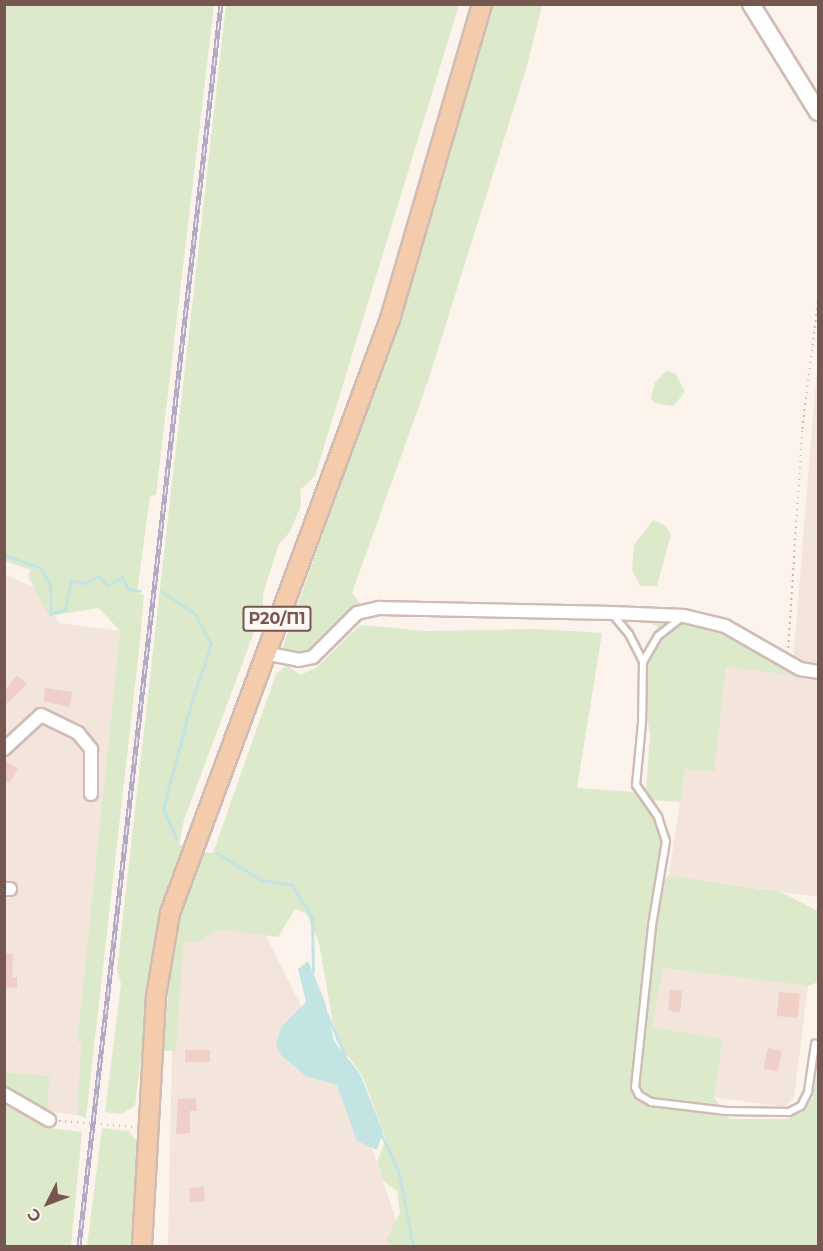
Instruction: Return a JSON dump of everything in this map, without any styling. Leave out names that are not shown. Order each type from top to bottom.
[{"type":"main road","name":"Р20/П1","points":[[142,1246],[156,996],[170,913],[264,653],[390,319],[482,4]]},
{"type":"street","points":[[750,4],[819,112]]},
{"type":"street","points":[[264,653],[299,660],[313,657],[357,613],[379,608],[612,613],[684,616],[725,626],[800,669],[819,672]]},
{"type":"street","points":[[4,749],[40,715],[78,733],[91,749],[91,794]]},
{"type":"street","points":[[4,1094],[49,1120]]},
{"type":"lane","points":[[612,613],[629,634],[643,662],[642,723],[636,785],[658,817],[666,841],[652,926],[635,1087],[639,1095],[651,1102],[726,1111],[789,1112],[801,1106],[808,1092],[815,1044]]},
{"type":"lane","points":[[643,662],[658,636],[684,616]]},
{"type":"path","points":[[784,660],[789,646],[802,429],[819,299]]},
{"type":"path","points":[[49,1120],[148,1128]]},
{"type":"shaded area","points":[[818,356],[818,897],[669,875],[685,768],[713,772],[726,667],[792,674]]},
{"type":"shaded area","points":[[4,574],[38,589],[59,623],[120,631],[77,1041],[81,1042],[77,1115],[47,1111],[50,1076],[5,1072]]},
{"type":"shaded area","points":[[221,929],[264,932],[370,1143],[405,1246],[168,1246],[172,1051],[176,1051],[184,942],[197,942]]},
{"type":"shaded area","points":[[662,968],[808,986],[794,1098],[784,1107],[714,1097],[723,1039],[651,1027]]},
{"type":"green space","points":[[4,5],[214,5],[156,495],[150,496],[137,593],[144,595],[140,641],[86,1118],[77,1115],[81,1042],[77,1042],[120,631],[99,608],[49,616],[28,576],[31,570],[5,561]]},
{"type":"green space","points":[[226,5],[459,5],[315,476],[300,490],[301,505],[290,532],[279,544],[263,593],[263,608],[184,820],[179,844],[184,846],[154,950],[135,1106],[121,1114],[105,1112],[121,984],[117,969]]},
{"type":"green space","points":[[493,5],[542,5],[526,69],[428,381],[352,593],[360,603],[313,651],[300,654],[282,649],[398,322]]},
{"type":"green space","points":[[666,371],[675,373],[685,391],[674,406],[654,403],[651,398],[655,382]]},
{"type":"green space","points":[[653,520],[664,525],[671,534],[657,586],[640,586],[632,570],[634,545]]},
{"type":"green space","points":[[643,619],[689,621],[723,629],[792,669],[792,675],[726,667],[714,772],[685,769],[680,802],[651,800],[646,789],[650,735],[646,712],[648,661],[643,652],[658,627]]},
{"type":"green space","points":[[360,625],[427,631],[538,629],[602,633],[577,788],[635,792],[656,819],[663,841],[645,935],[653,935],[665,880],[669,875],[781,892],[818,911],[818,982],[808,986],[663,968],[652,1027],[723,1039],[714,1097],[730,1119],[788,1119],[802,1112],[813,1098],[818,1061],[818,1246],[389,1246],[386,1240],[400,1213],[397,1191],[383,1181],[377,1162],[386,1139],[362,1075],[336,1040],[319,943],[306,913],[295,909],[278,937],[221,929],[197,942],[184,942],[176,1051],[163,1051],[172,954],[183,908],[202,852],[213,853],[276,674],[287,665],[300,675],[316,668]]},
{"type":"green space","points":[[4,1072],[50,1076],[47,1111],[50,1128],[82,1132],[71,1246],[5,1246]]},
{"type":"green space","points":[[102,1128],[129,1131],[137,1142],[132,1246],[87,1246]]},
{"type":"water","points":[[308,961],[325,1002],[334,1041],[360,1074],[383,1132],[377,1150],[357,1141],[337,1085],[306,1076],[281,1055],[276,1045],[281,1027],[306,1002],[298,969]]},
{"type":"building","points":[[17,675],[27,684],[4,706],[4,691]]},
{"type":"building","points":[[45,688],[72,692],[70,707],[44,701]]},
{"type":"building","points":[[4,761],[18,768],[10,783],[4,780]]},
{"type":"building","points":[[4,953],[13,954],[12,977],[17,977],[17,988],[4,987]]},
{"type":"building","points":[[670,990],[682,991],[680,1012],[668,1011]]},
{"type":"building","points":[[779,992],[800,994],[798,1018],[777,1016]]},
{"type":"building","points":[[768,1048],[782,1051],[777,1071],[764,1069]]},
{"type":"building","points":[[185,1050],[210,1050],[210,1062],[185,1062]]},
{"type":"building","points":[[196,1098],[197,1111],[190,1111],[190,1133],[176,1134],[178,1099]]},
{"type":"building","points":[[204,1187],[205,1201],[190,1202],[189,1188]]},
{"type":"waterway","points":[[4,555],[39,567],[50,584],[51,614],[65,609],[71,581],[85,583],[99,576],[108,586],[122,577],[128,589],[140,591]]},
{"type":"waterway","points":[[162,592],[194,613],[211,644],[192,700],[163,809],[176,838]]},
{"type":"waterway","points":[[217,853],[261,880],[292,885],[312,917],[313,972]]},
{"type":"waterway","points":[[327,1015],[345,1055]]},
{"type":"waterway","points":[[381,1134],[398,1170],[413,1246]]},
{"type":"railway","points":[[79,1246],[221,4]]}]
